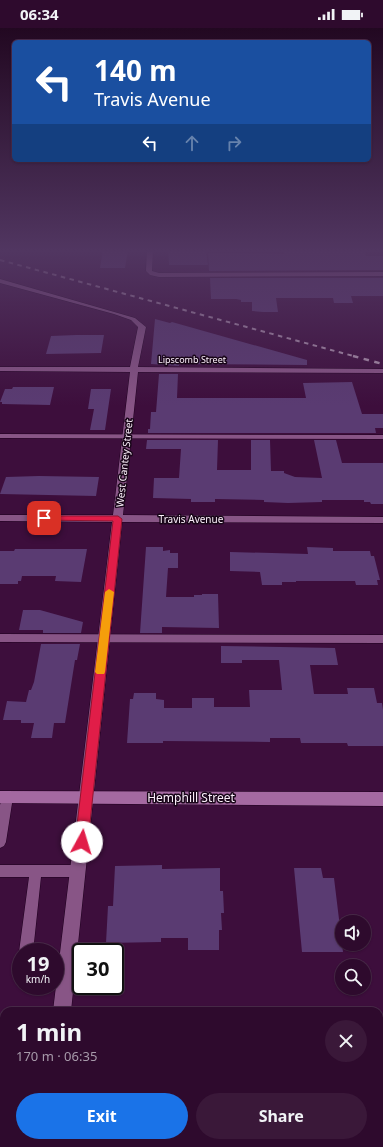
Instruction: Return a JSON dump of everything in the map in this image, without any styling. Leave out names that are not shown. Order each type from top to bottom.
[{"type":"main road","name":"Hemphill Street","points":[[4,797],[383,799]]},
{"type":"street","name":"West Cantey Street","points":[[64,949],[78,871],[126,436],[134,370],[142,327],[133,319],[74,302]]},
{"type":"street","name":"Lipscomb Street","points":[[0,369],[383,371]]},
{"type":"street","name":"Travis Avenue","points":[[0,518],[383,520]]},
{"type":"street","name":"West Cantey Street","points":[[62,995],[62,1007]]},
{"type":"lane","points":[[0,436],[383,437]]},
{"type":"lane","points":[[0,638],[383,639]]},
{"type":"lane","points":[[0,842],[4,797]]},
{"type":"lane","points":[[0,871],[78,871]]},
{"type":"lane","points":[[27,943],[36,871]]},
{"type":"building","points":[[252,302],[277,302],[278,312],[252,311]]},
{"type":"building","points":[[334,302],[353,303],[334,303]]},
{"type":"building","points":[[155,319],[170,323],[172,322],[307,360],[307,365],[179,364],[179,366],[151,364]]},
{"type":"building","points":[[104,335],[101,353],[46,354],[51,336]]},
{"type":"building","points":[[159,374],[178,374],[177,398],[306,398],[303,383],[352,382],[362,414],[383,414],[383,428],[375,428],[376,433],[148,433],[148,429],[150,429],[151,412],[156,412]]},
{"type":"building","points":[[13,387],[54,387],[50,405],[2,404],[2,402],[0,402],[5,389],[12,389]]},
{"type":"building","points":[[91,389],[111,389],[105,430],[90,430],[94,409],[88,409]]},
{"type":"building","points":[[147,440],[218,440],[217,470],[251,470],[251,440],[270,440],[271,471],[284,471],[284,473],[295,477],[322,478],[314,440],[336,440],[342,463],[383,463],[383,504],[371,504],[370,502],[364,502],[364,500],[322,500],[322,502],[288,503],[264,502],[264,500],[215,499],[215,502],[191,502],[191,499],[153,498],[154,478],[179,478],[181,449],[146,449]]},
{"type":"building","points":[[6,477],[99,477],[96,496],[0,494]]},
{"type":"building","points":[[146,547],[163,547],[163,551],[170,550],[170,553],[178,553],[178,568],[168,568],[166,597],[194,597],[194,595],[202,594],[218,594],[219,628],[162,627],[162,633],[140,633]]},
{"type":"building","points":[[307,547],[333,548],[333,551],[370,551],[371,556],[374,556],[380,580],[377,580],[378,585],[356,585],[355,581],[296,581],[282,582],[282,585],[262,585],[260,572],[230,571],[230,552],[308,554]]},
{"type":"building","points":[[15,549],[87,549],[81,582],[55,581],[56,576],[22,576],[21,581],[18,581],[18,584],[0,584],[0,551],[14,551]]},
{"type":"building","points":[[23,610],[40,610],[83,622],[81,633],[43,633],[43,630],[19,630]]},
{"type":"building","points":[[41,644],[80,644],[77,660],[75,660],[65,723],[54,723],[52,738],[31,738],[34,723],[21,723],[21,720],[3,720],[7,701],[26,702],[29,690],[31,690],[34,682]]},
{"type":"building","points":[[221,646],[335,648],[338,665],[310,665],[314,694],[348,694],[347,688],[374,688],[377,703],[382,703],[383,746],[348,746],[347,743],[301,743],[300,738],[270,738],[270,742],[163,741],[163,743],[127,743],[130,699],[133,699],[134,693],[156,693],[156,699],[164,700],[164,708],[192,708],[192,698],[214,698],[214,707],[250,707],[249,690],[282,690],[279,660],[242,660],[242,663],[221,663]]},
{"type":"building","points":[[162,865],[162,869],[220,868],[220,891],[223,891],[224,913],[221,913],[222,930],[219,930],[219,950],[188,950],[188,938],[161,938],[161,942],[106,943],[108,906],[113,906],[115,866]]},
{"type":"building","points":[[294,868],[321,868],[323,878],[334,878],[338,915],[335,915],[335,951],[343,952],[302,952]]},
{"type":"railway","points":[[155,302],[357,357]]},
{"type":"railway","points":[[353,356],[383,364]]},
{"type":"slow traffic","points":[[100,672],[109,592]]},
{"type":"route","points":[[44,518],[118,519],[82,842]]}]
